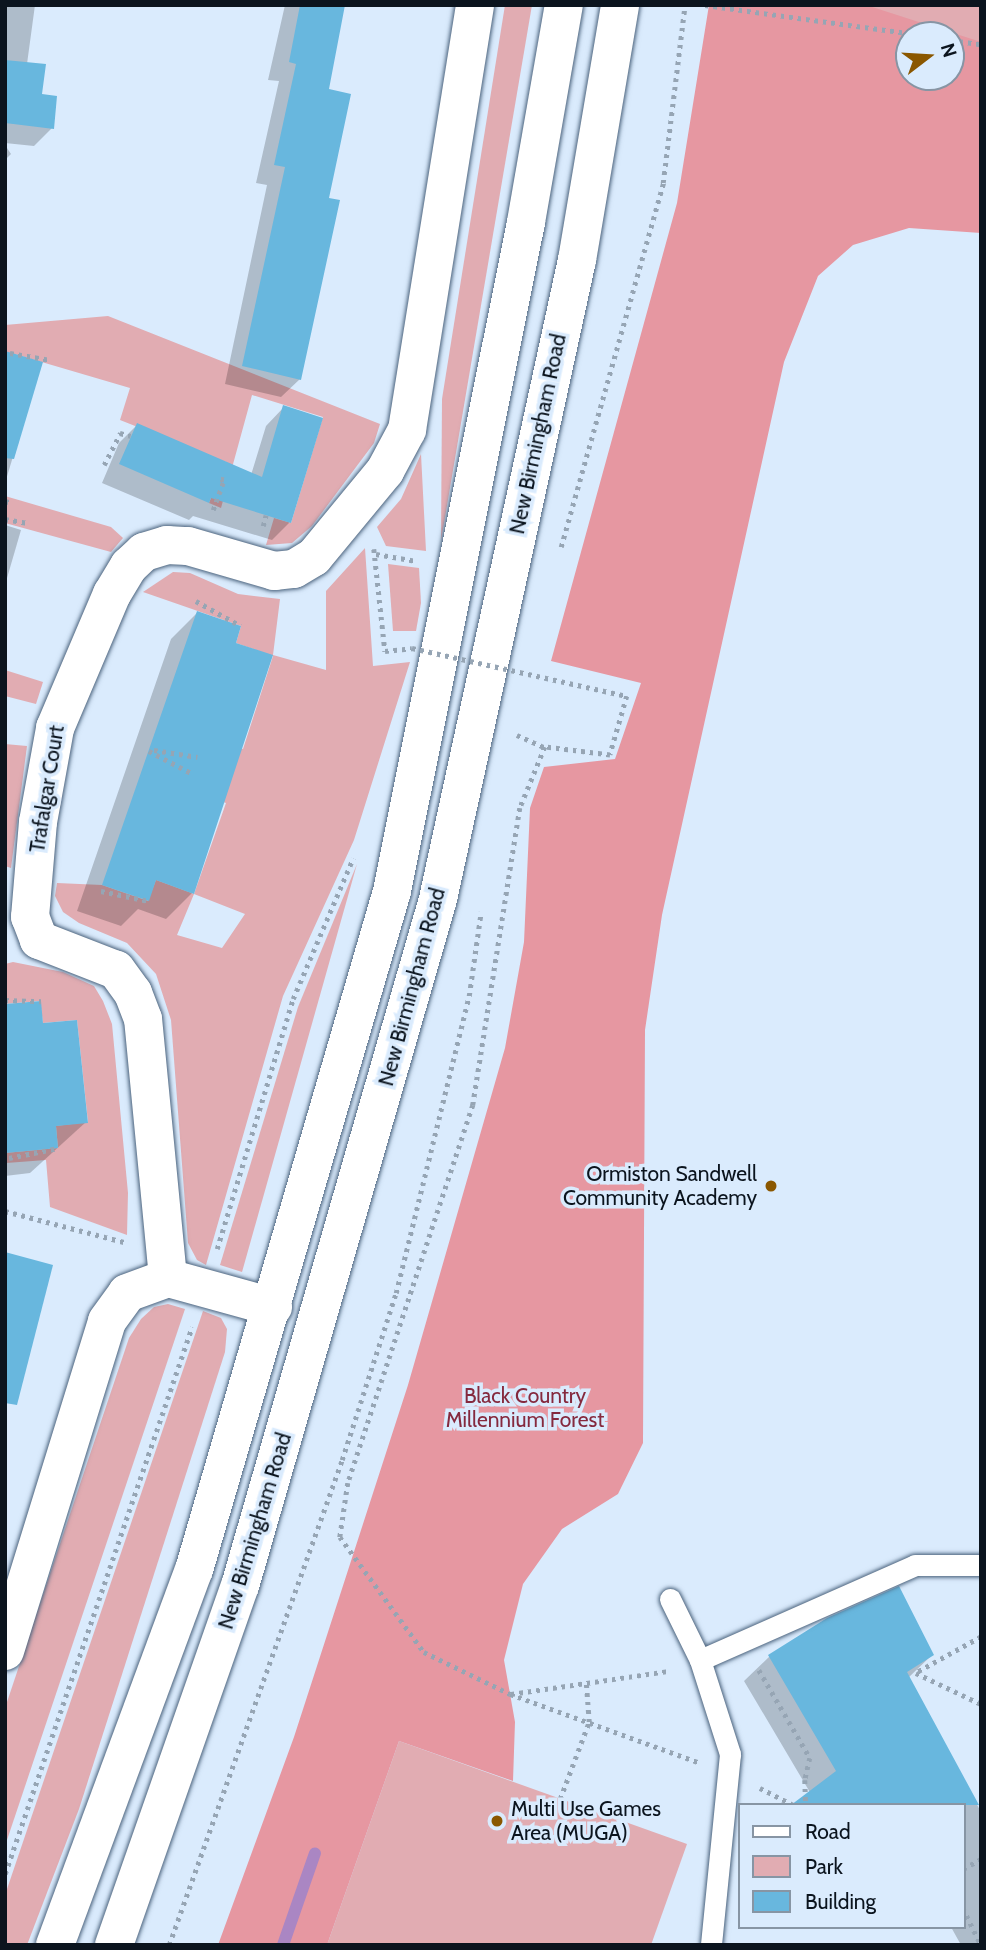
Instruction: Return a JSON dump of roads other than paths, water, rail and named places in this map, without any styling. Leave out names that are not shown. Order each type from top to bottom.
[{"type":"main road","name":"Trafalgar Court","points":[[166,1266],[142,1019],[133,993],[116,970],[39,940],[30,917],[38,822],[55,728],[112,594],[129,566],[144,552],[166,545],[188,545],[274,571],[294,569],[314,557],[385,471],[407,430],[475,5]]},
{"type":"main road","points":[[55,1945],[194,1570],[392,891],[526,222],[564,5]]},
{"type":"main road","name":"New Birmingham Road","points":[[114,1945],[240,1586],[438,899],[577,260],[620,5]]},
{"type":"main road","points":[[5,1651],[107,1321],[127,1293],[166,1266],[206,1287],[272,1307]]},
{"type":"lane","points":[[700,1660],[915,1565],[981,1565]]},
{"type":"lane","points":[[670,1599],[700,1660],[730,1754],[711,1945]]},
{"type":"waterway","points":[[283,1945],[315,1853]]},
{"type":"place","name":"Ormiston Sandwell Community Academy","points":[[771,1186]]},
{"type":"place","name":"Multi Use Games Area (MUGA)","points":[[497,1821]]},
{"type":"park label","name":"Black Country Millennium Forest","points":[[525,1408]]}]
